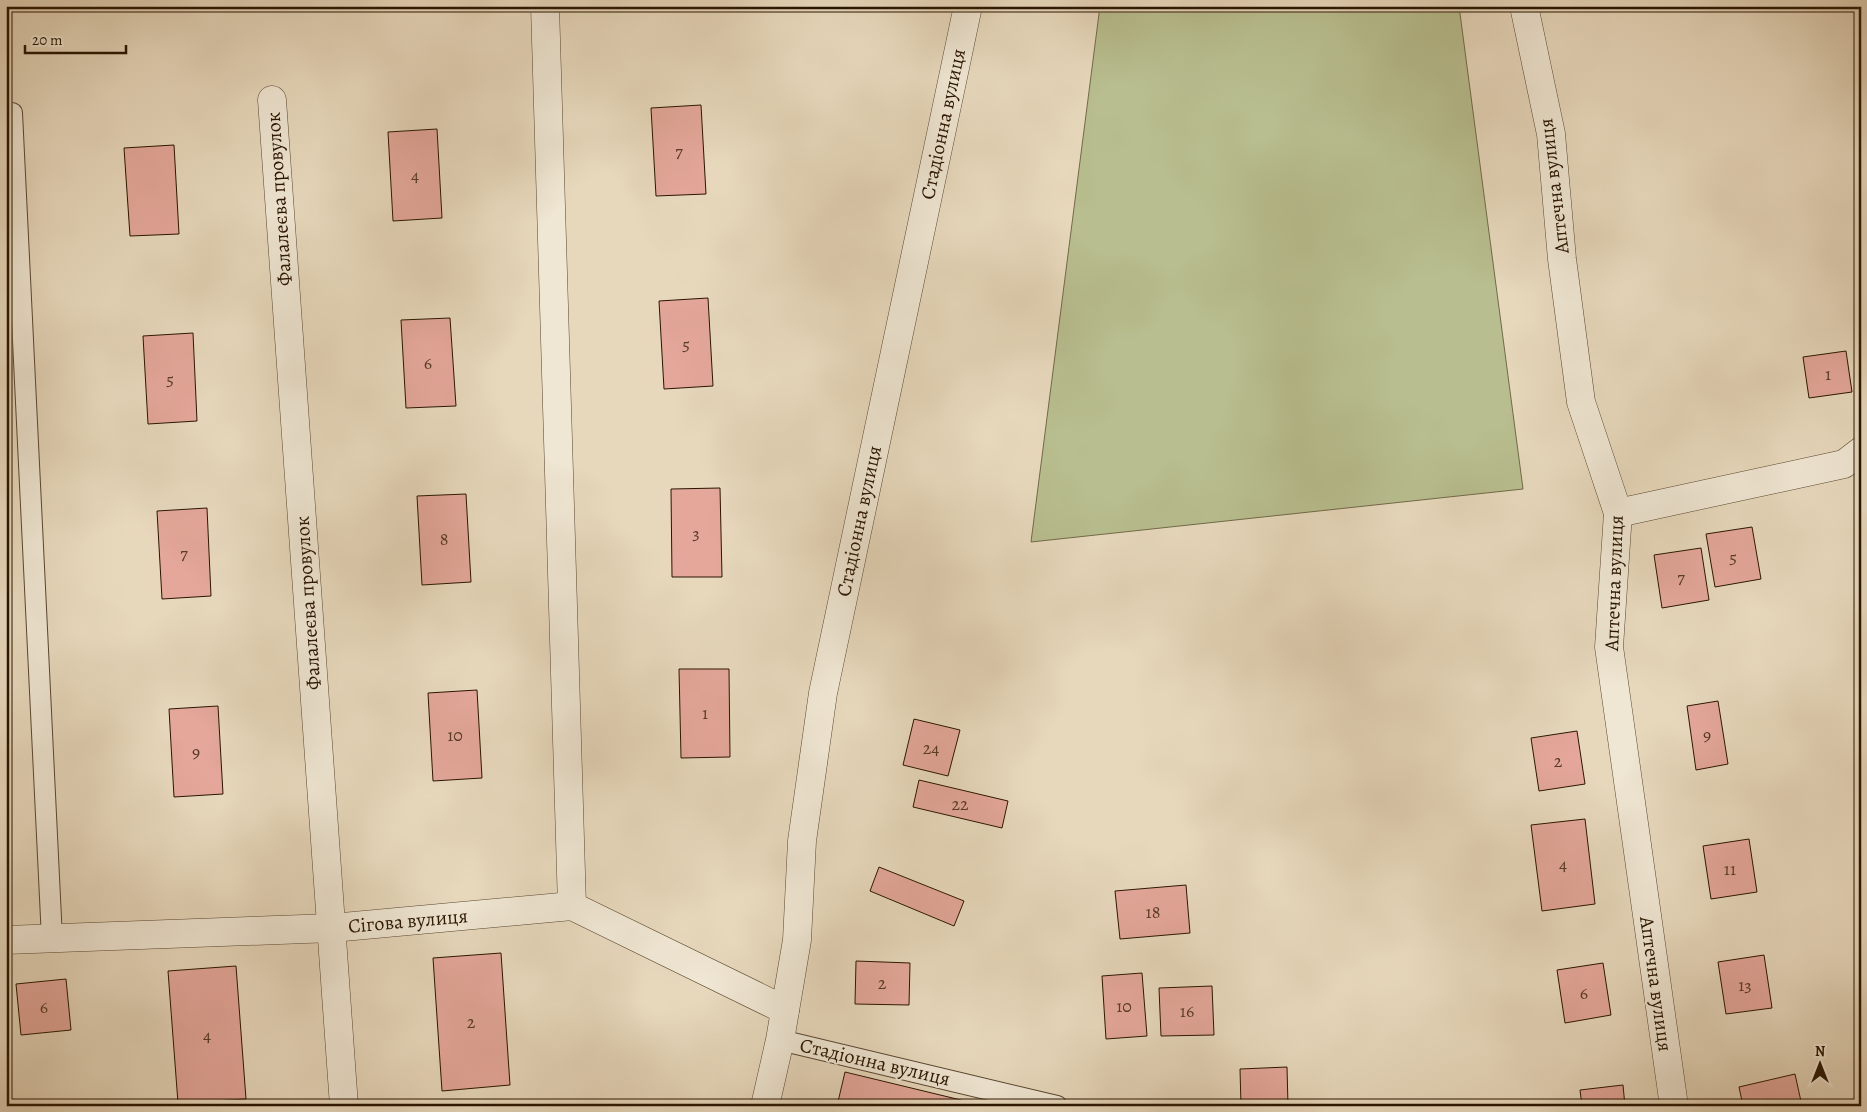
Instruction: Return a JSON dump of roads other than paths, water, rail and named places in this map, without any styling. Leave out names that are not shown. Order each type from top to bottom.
[{"type":"street","points":[[545,6],[572,906],[785,1010]]},
{"type":"street","name":"Стадіонна вулиця","points":[[765,1106],[780,1040],[797,940],[802,841],[823,693],[968,6]]},
{"type":"street","name":"Аптечна вулиця","points":[[1524,6],[1551,134],[1562,259],[1580,402],[1618,513],[1609,646],[1674,1106]]},
{"type":"street","name":"Фалалеєва провулок","points":[[272,100],[344,1106]]},
{"type":"street","points":[[1618,513],[1844,464],[1861,451]]},
{"type":"street","name":"Сігова вулиця","points":[[6,940],[332,928],[572,906]]},
{"type":"lane","points":[[12,113],[52,939]]},
{"type":"lane","name":"Стадіонна вулиця","points":[[780,1040],[1057,1106]]}]
